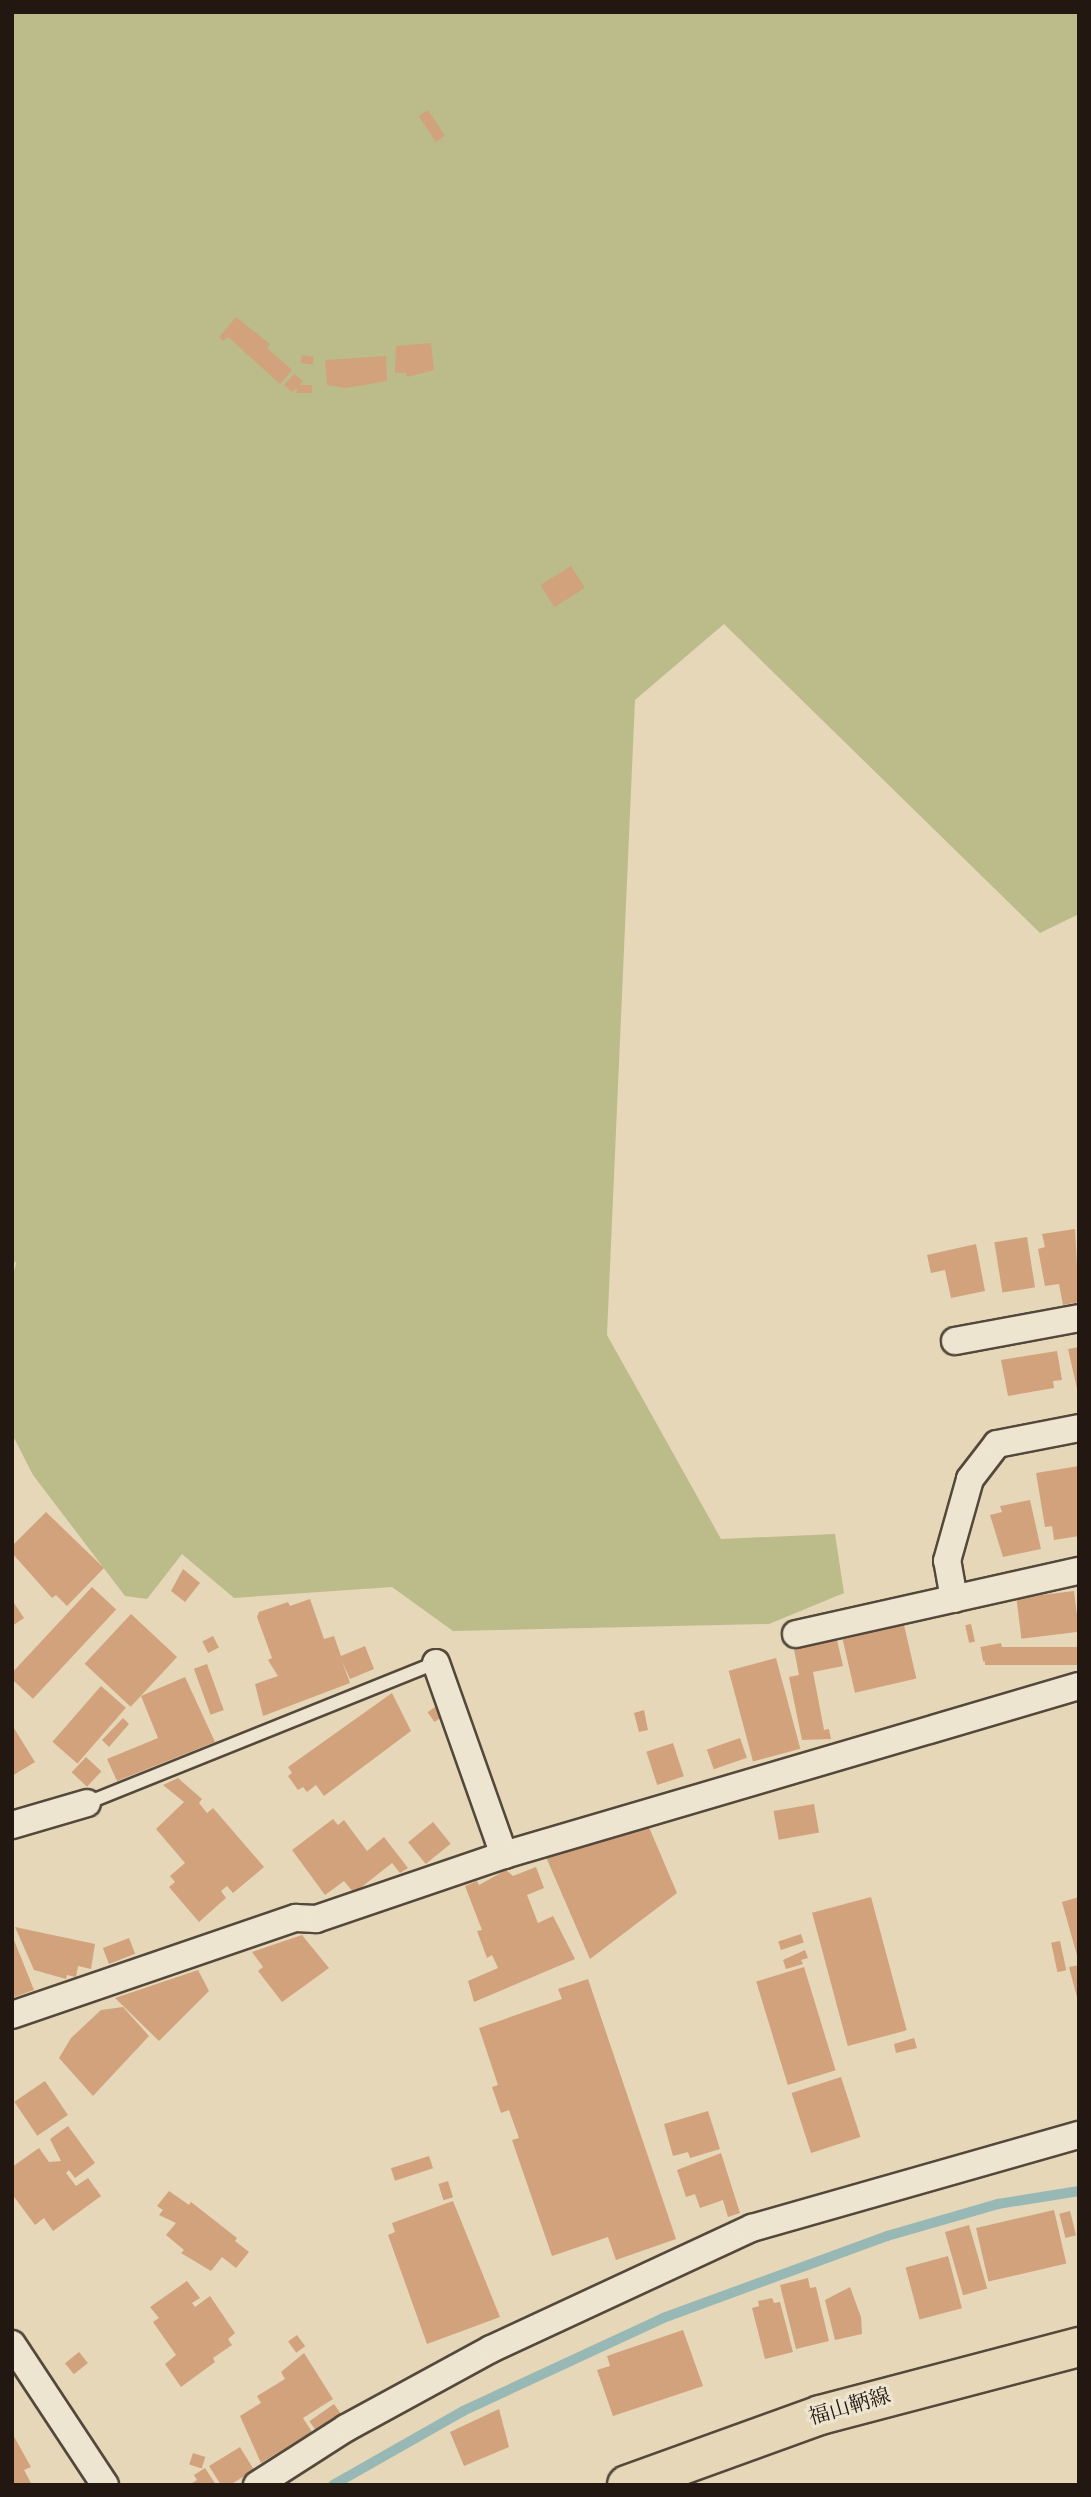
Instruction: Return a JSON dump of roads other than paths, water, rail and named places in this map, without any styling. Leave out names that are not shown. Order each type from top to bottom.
[{"type":"main road","name":"福山鞆線","points":[[627,2485],[820,2415],[1079,2347]]},
{"type":"street","points":[[955,1341],[1079,1318]]},
{"type":"street","points":[[954,1599],[947,1561],[970,1479],[997,1444],[1079,1428]]},
{"type":"street","points":[[796,1634],[1079,1571]]},
{"type":"street","points":[[436,1663],[504,1855]]},
{"type":"street","points":[[12,2015],[296,1919],[316,1919],[504,1855],[1079,1686]]},
{"type":"street","points":[[12,1825],[87,1803]]},
{"type":"street","points":[[257,2485],[346,2428],[491,2350],[752,2228],[1079,2135]]},
{"type":"street","points":[[12,2344],[104,2485]]},
{"type":"lane","points":[[87,1803],[436,1663]]},
{"type":"waterway","points":[[333,2485],[463,2411],[663,2318],[887,2236],[998,2204],[1079,2191]]}]
